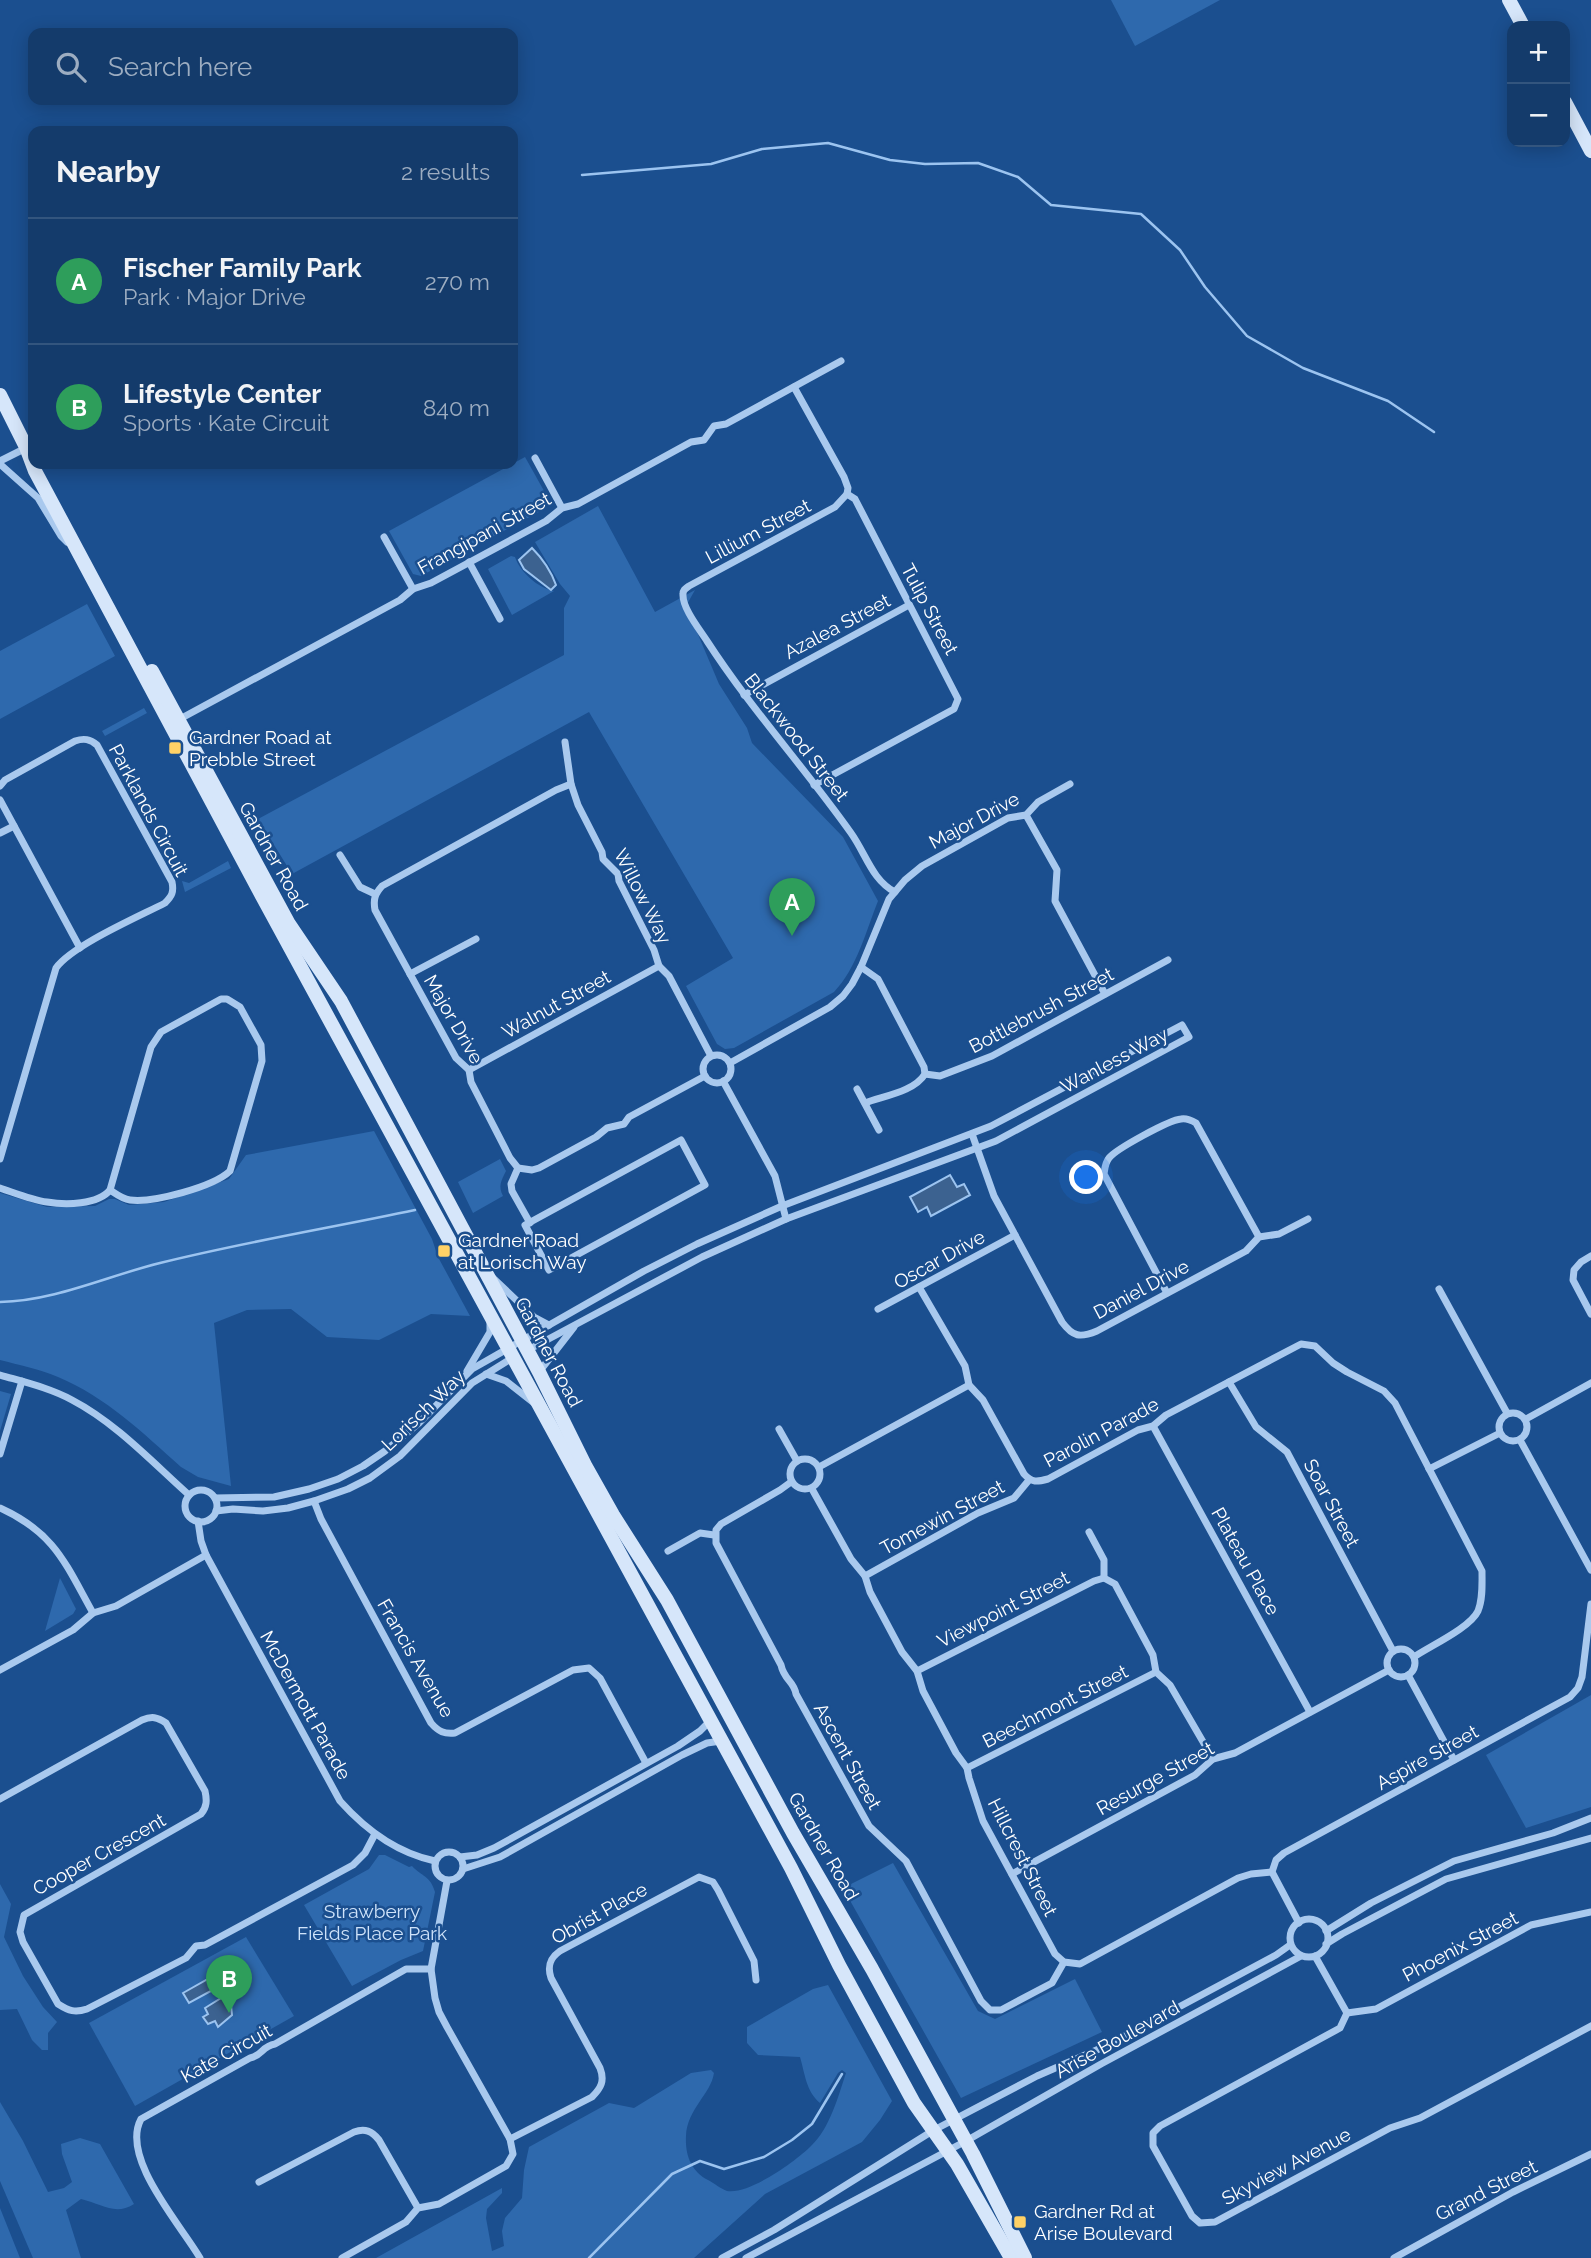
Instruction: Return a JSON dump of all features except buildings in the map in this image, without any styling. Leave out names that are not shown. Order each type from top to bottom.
[{"type":"street","points":[[1509,0],[1520,21]]},
{"type":"street","points":[[1570,111],[1591,151]]},
{"type":"street","name":"Frangipani Street","points":[[178,720],[400,600],[412,589],[431,583],[546,521],[562,508],[578,504],[691,442],[704,440],[714,426],[726,424],[841,361]]},
{"type":"street","name":"Tulip Street","points":[[794,387],[844,477],[847,494],[855,499],[958,699],[954,709],[814,785]]},
{"type":"street","name":"Gardner Road","points":[[0,395],[28,448]]},
{"type":"street","points":[[28,453],[0,463],[38,498],[61,536],[80,555]]},
{"type":"street","points":[[535,458],[562,508]]},
{"type":"street","name":"Gardner Road","points":[[34,469],[791,1868],[839,1965],[914,2103],[948,2150],[1011,2258]]},
{"type":"street","name":"Gardner Road","points":[[42,469],[289,924],[341,1001],[539,1371],[612,1515],[667,1600],[793,1833],[842,1915],[966,2141],[1025,2258]]},
{"type":"street","name":"Lillium Street","points":[[683,595],[689,586],[835,508],[847,494]]},
{"type":"street","points":[[384,537],[412,589]]},
{"type":"street","points":[[469,562],[500,619]]},
{"type":"street","name":"Blackwood Street","points":[[683,595],[691,616],[744,695],[852,835],[878,879],[895,892]]},
{"type":"street","name":"Azalea Street","points":[[744,695],[909,605]]},
{"type":"street","name":"Parklands Circuit","points":[[0,786],[5,780],[75,741],[92,740],[172,882],[173,891],[172,897],[166,903],[63,958],[56,968],[0,1159]]},
{"type":"street","name":"Willow Way","points":[[565,742],[571,785],[603,859],[618,874],[659,966],[669,976],[711,1056]]},
{"type":"street","name":"Major Drive","points":[[730,1063],[830,1007],[843,996],[861,967],[889,899],[905,880],[922,866],[1008,818],[1026,815],[1038,802],[1070,784]]},
{"type":"street","points":[[340,855],[360,887],[375,894],[382,886],[556,790],[571,785]]},
{"type":"street","points":[[0,800],[80,948]]},
{"type":"street","points":[[1026,815],[1057,870],[1055,901],[1105,995]]},
{"type":"street","points":[[0,833],[14,826]]},
{"type":"street","name":"Major Drive","points":[[375,894],[375,910],[456,1058],[469,1070],[476,1093],[518,1168]]},
{"type":"street","points":[[410,974],[476,939]]},
{"type":"street","name":"Bottlebrush Street","points":[[925,1074],[940,1076],[992,1056],[1168,960]]},
{"type":"street","name":"Walnut Street","points":[[469,1070],[659,966]]},
{"type":"street","points":[[861,967],[878,979],[924,1067],[925,1074],[922,1080],[913,1086],[865,1103]]},
{"type":"street","points":[[0,1188],[47,1202],[99,1200],[110,1190],[155,1039],[162,1032],[221,999],[234,1001],[261,1045],[262,1061],[230,1171],[219,1179],[159,1199],[127,1200],[110,1190]]},
{"type":"street","name":"Wanless Way","points":[[1182,1024],[1189,1037],[996,1141],[786,1219],[702,1257],[576,1324],[525,1345],[549,1325],[697,1244],[782,1206],[991,1126],[1182,1024]]},
{"type":"street","points":[[719,1055],[730,1063],[729,1075],[723,1081],[711,1081],[705,1076],[704,1065],[711,1056],[719,1055]]},
{"type":"street","points":[[530,1223],[510,1184],[518,1168],[539,1168],[596,1137],[607,1128],[624,1124],[629,1117],[705,1076]]},
{"type":"street","points":[[723,1081],[775,1176],[786,1219]]},
{"type":"street","points":[[857,1089],[878,1130]]},
{"type":"street","points":[[1167,1293],[1104,1174],[1105,1164],[1118,1151],[1169,1122],[1188,1119],[1196,1123],[1259,1237]]},
{"type":"street","name":"Daniel Drive","points":[[972,1134],[994,1196],[1062,1322],[1069,1331],[1078,1335],[1097,1331],[1246,1251],[1259,1237],[1279,1234],[1308,1219]]},
{"type":"street","points":[[681,1140],[705,1185],[550,1270],[525,1225],[530,1223],[681,1140]]},
{"type":"street","name":"Oscar Drive","points":[[878,1309],[1015,1235]]},
{"type":"street","points":[[1591,1256],[1574,1269],[1573,1280],[1591,1314]]},
{"type":"street","points":[[485,1271],[534,1317],[549,1325]]},
{"type":"street","name":"Parolin Parade","points":[[919,1287],[965,1366],[969,1385],[983,1400],[1029,1480],[1038,1482],[1048,1479],[1138,1430],[1153,1426],[1166,1415],[1301,1344],[1311,1344],[1320,1349],[1333,1363],[1384,1391],[1395,1404],[1429,1469]]},
{"type":"street","points":[[1439,1289],[1507,1413]]},
{"type":"street","name":"Lorisch Way","points":[[215,1498],[274,1497],[309,1489],[346,1475],[385,1451],[419,1423],[465,1375],[490,1332],[490,1316]]},
{"type":"street","points":[[539,1371],[576,1324]]},
{"type":"street","name":"Lorisch Way","points":[[216,1511],[288,1508],[314,1502],[348,1489],[385,1467],[420,1437],[472,1382],[525,1345]]},
{"type":"street","name":"Lorisch Way","points":[[465,1375],[511,1354]]},
{"type":"street","name":"Gardner Road","points":[[486,1374],[506,1381],[540,1408]]},
{"type":"street","points":[[0,1375],[63,1396],[106,1422],[189,1496]]},
{"type":"street","points":[[0,1454],[22,1381]]},
{"type":"street","name":"Soar Street","points":[[1229,1382],[1256,1427],[1287,1452],[1393,1651]]},
{"type":"street","points":[[1526,1419],[1591,1383]]},
{"type":"street","points":[[819,1467],[969,1385]]},
{"type":"street","points":[[1507,1413],[1518,1413],[1526,1419],[1528,1428],[1520,1440]]},
{"type":"street","points":[[1507,1413],[1500,1422],[1500,1433],[1508,1440],[1520,1440]]},
{"type":"street","name":"Plateau Place","points":[[1153,1426],[1310,1712]]},
{"type":"street","points":[[779,1429],[797,1461]]},
{"type":"street","points":[[1414,1657],[1467,1623],[1478,1612],[1482,1594],[1482,1571],[1429,1469],[1500,1433]]},
{"type":"street","points":[[1520,1440],[1591,1570]]},
{"type":"street","points":[[810,1460],[819,1467],[821,1478],[812,1489],[801,1490],[791,1482],[790,1471],[797,1461],[810,1460]]},
{"type":"street","name":"Tomewin Street","points":[[865,1576],[978,1513],[1014,1498],[1029,1480]]},
{"type":"street","points":[[668,1551],[700,1534],[715,1535],[721,1524],[791,1482]]},
{"type":"street","name":"Hillcrest Street","points":[[812,1489],[851,1559],[865,1576],[870,1592],[902,1653],[917,1671],[923,1691],[956,1753],[967,1768],[983,1821],[1055,1954],[1064,1962]]},
{"type":"street","points":[[208,1491],[215,1498],[216,1511],[207,1520],[193,1519],[186,1511],[186,1500],[189,1496],[193,1492],[208,1491]]},
{"type":"street","name":"Francis Avenue","points":[[314,1502],[431,1723],[438,1730],[446,1734],[455,1733],[573,1670],[589,1668],[600,1678],[646,1763]]},
{"type":"street","points":[[0,1508],[29,1522],[47,1539],[59,1554],[93,1613]]},
{"type":"street","name":"McDermott Parade","points":[[198,1521],[206,1555],[340,1801],[356,1819],[375,1834],[435,1861]]},
{"type":"street","points":[[1089,1532],[1104,1560],[1104,1578],[1115,1584],[1153,1655],[1156,1672],[1170,1685],[1213,1759]]},
{"type":"street","name":"Ascent Street","points":[[715,1535],[716,1543],[781,1665],[783,1675],[795,1686],[796,1694],[869,1826],[906,1861],[981,2001],[990,2010],[1001,2010],[1052,1983],[1064,1962]]},
{"type":"street","points":[[0,1670],[73,1630],[93,1613],[116,1606],[206,1555]]},
{"type":"street","name":"Viewpoint Street","points":[[917,1671],[1104,1578]]},
{"type":"street","name":"Aspire Street","points":[[1272,1872],[1276,1860],[1284,1853],[1570,1697],[1578,1688],[1589,1647],[1591,1604]]},
{"type":"street","points":[[1407,1650],[1414,1657],[1415,1667],[1408,1675],[1398,1676],[1389,1670],[1387,1660],[1393,1651],[1407,1650]]},
{"type":"street","name":"Resurge Street","points":[[1012,1874],[1195,1775],[1213,1759],[1235,1753],[1389,1670]]},
{"type":"street","name":"Beechmont Street","points":[[967,1768],[1156,1672]]},
{"type":"street","points":[[1408,1675],[1454,1760]]},
{"type":"street","name":"Cooper Crescent","points":[[0,1799],[150,1717],[159,1718],[171,1730],[205,1791],[207,1799],[201,1814],[24,1915],[20,1932],[23,1942],[58,2004],[76,2012],[87,2009],[186,1958],[196,1946],[205,1945],[353,1865],[365,1853],[375,1834]]},
{"type":"street","points":[[710,1721],[700,1731],[646,1763],[494,1847],[477,1855],[460,1857],[442,1853],[435,1861],[435,1872],[447,1881],[458,1877],[463,1869],[500,1857],[682,1755],[707,1743],[721,1741]]},
{"type":"street","points":[[1326,1931],[1371,1903],[1454,1861],[1553,1833],[1591,1818]]},
{"type":"street","points":[[791,1868],[798,1862],[791,1842],[793,1833]]},
{"type":"street","points":[[1326,1944],[1446,1879],[1591,1838]]},
{"type":"street","points":[[460,1857],[463,1869]]},
{"type":"street","points":[[1064,1962],[1080,1964],[1238,1878],[1251,1874],[1272,1872],[1299,1923]]},
{"type":"street","name":"Obrist Place","points":[[510,2139],[592,2097],[603,2081],[600,2068],[548,1970],[553,1956],[560,1951],[699,1877],[713,1882],[718,1890],[754,1961],[756,1980]]},
{"type":"street","points":[[342,2258],[406,2222],[418,2208],[439,2204],[506,2166],[513,2154],[510,2139],[439,2012],[431,1980],[447,1881]]},
{"type":"street","name":"Phoenix Street","points":[[1347,2013],[1376,2009],[1531,1926],[1591,1912]]},
{"type":"street","points":[[1310,1920],[1317,1922],[1326,1931],[1324,1950],[1315,1956],[1301,1956],[1296,1952],[1290,1944],[1291,1931],[1299,1923],[1310,1920]]},
{"type":"street","name":"Arise Boulevard","points":[[722,2258],[774,2230],[934,2130],[1037,2076],[1108,2045],[1276,1955],[1290,1944]]},
{"type":"street","name":"Arise Boulevard","points":[[746,2258],[966,2141],[1101,2064],[1301,1956]]},
{"type":"street","points":[[1315,1956],[1347,2013]]},
{"type":"street","name":"Kate Circuit","points":[[200,2258],[165,2206],[142,2165],[135,2138],[136,2127],[141,2119],[250,2058],[257,2057],[267,2046],[275,2044],[406,1969],[431,1969]]},
{"type":"street","name":"Skyview Avenue","points":[[1347,2013],[1340,2028],[1160,2126],[1153,2133],[1153,2146],[1192,2216],[1200,2223],[1215,2222],[1390,2128],[1420,2118],[1591,2026]]},
{"type":"street","points":[[259,2182],[354,2132],[368,2130],[379,2140],[418,2208]]},
{"type":"street","name":"Grand Street","points":[[1395,2257],[1513,2192],[1591,2154]]},
{"type":"street","points":[[774,2230],[780,2240]]},
{"type":"green space","points":[[1111,0],[1220,0],[1135,46]]},
{"type":"green space","points":[[525,457],[548,498],[546,508],[421,576],[413,574],[389,531],[503,469],[518,469],[518,461]]},
{"type":"green space","points":[[598,506],[655,612],[695,590],[686,606],[719,684],[747,728],[752,743],[843,837],[878,901],[855,961],[834,992],[734,1048],[725,1049],[717,1044],[686,986],[733,958],[589,712],[292,874],[258,819],[564,655],[564,608],[570,596],[535,542]]},
{"type":"green space","points":[[511,556],[515,557],[530,578],[542,587],[554,591],[512,615],[488,569]]},
{"type":"green space","points":[[87,604],[115,656],[0,719],[0,651]]},
{"type":"green space","points":[[144,708],[147,713],[105,736],[102,731]]},
{"type":"green space","points":[[228,861],[231,868],[185,892],[182,881],[189,883]]},
{"type":"green space","points":[[374,1131],[470,1316],[431,1314],[379,1340],[327,1337],[291,1309],[247,1310],[214,1323],[231,1486],[198,1477],[181,1467],[108,1405],[76,1385],[44,1372],[0,1360],[0,1193],[47,1207],[95,1206],[109,1199],[129,1205],[164,1202],[229,1179],[246,1155]]},
{"type":"green space","points":[[500,1159],[506,1171],[501,1184],[503,1196],[473,1213],[458,1182]]},
{"type":"green space","points":[[0,1391],[11,1394],[0,1431]]},
{"type":"green space","points":[[60,1578],[76,1609],[73,1614],[45,1631]]},
{"type":"green space","points":[[1591,1695],[1591,1807],[1526,1828],[1486,1755]]},
{"type":"green space","name":"Strawberry Fields Place Park","points":[[379,1855],[412,1866],[433,1886],[435,1892],[423,1951],[352,1986],[304,1905],[369,1869]]},
{"type":"green space","points":[[893,1863],[978,2011],[995,2019],[1075,1979],[1102,2032],[961,2098],[843,1888]]},
{"type":"green space","points":[[0,1884],[11,1904],[4,1937],[23,1976],[43,2007],[57,2022],[48,2033],[48,2050],[42,2050],[32,2040],[17,2009],[0,2010]]},
{"type":"green space","points":[[246,1937],[294,2016],[135,2106],[89,2023]]},
{"type":"green space","points":[[828,1985],[892,2101],[862,2142],[765,2194],[694,2258],[376,2258],[502,2188],[502,2193],[487,2209],[486,2218],[492,2251],[504,2246],[502,2231],[505,2218],[522,2198],[529,2147],[609,2103],[634,2108],[691,2073],[711,2070],[714,2073],[687,2126],[687,2150],[693,2167],[702,2176],[727,2191],[747,2188],[772,2176],[818,2139],[833,2112],[846,2073],[842,2070],[838,2073],[820,2103],[809,2088],[800,2057],[758,2055],[747,2043],[747,2027],[813,1989]]},
{"type":"green space","points":[[0,2102],[48,2192],[64,2188],[72,2182],[61,2144],[80,2138],[100,2144],[134,2204],[114,2209],[81,2199],[66,2210],[81,2258],[33,2258],[0,2181]]},
{"type":"green space","points":[[0,2208],[20,2258],[0,2258]]},
{"type":"shaded area","points":[[532,548],[554,580],[556,585],[551,590],[524,569],[519,560]]},
{"type":"shaded area","points":[[950,1175],[957,1187],[964,1184],[970,1195],[931,1216],[927,1207],[918,1212],[910,1197]]},
{"type":"shaded area","points":[[215,1975],[220,1986],[189,2003],[183,1993]]},
{"type":"shaded area","points":[[226,1995],[232,2015],[218,2027],[215,2021],[208,2024],[203,2017],[208,2014],[205,2008]]},
{"type":"waterway","points":[[582,175],[711,164],[762,149],[828,143],[890,160],[925,164],[978,163],[1018,177],[1051,205],[1141,214],[1180,250],[1205,287],[1247,336],[1303,368],[1388,401],[1434,432]]},
{"type":"waterway","points":[[0,1302],[41,1297],[192,1255],[415,1210]]},
{"type":"waterway","points":[[589,2258],[672,2174],[700,2161],[724,2169],[764,2157],[792,2140],[812,2124],[842,2074]]},
{"type":"place","name":"Gardner Road at Prebble Street","points":[[175,748]]},
{"type":"place","name":"Fischer Family Park","points":[[792,936]]},
{"type":"place","name":"Gardner Road at Lorisch Way","points":[[444,1251]]},
{"type":"place","name":"Lifestyle Center","points":[[229,2013]]},
{"type":"place","name":"Gardner Rd at Arise Boulevard","points":[[1020,2222]]}]
